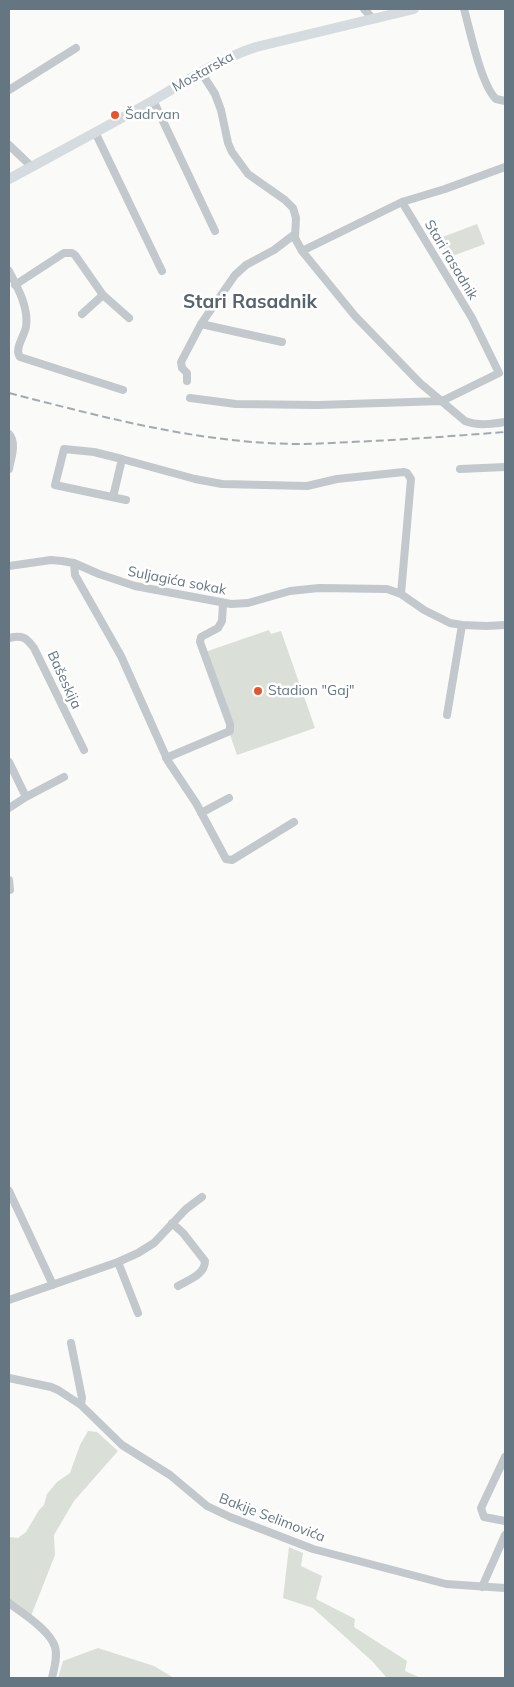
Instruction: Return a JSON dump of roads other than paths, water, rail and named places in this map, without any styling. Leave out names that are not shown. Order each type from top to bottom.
[{"type":"main road","name":"Mostarska","points":[[9,179],[236,54],[256,47],[414,9]]},
{"type":"street","points":[[364,9],[373,19]]},
{"type":"street","points":[[464,9],[481,68],[489,88],[496,99],[505,101]]},
{"type":"street","points":[[9,90],[76,48]]},
{"type":"street","points":[[201,72],[215,94],[222,110],[228,143],[232,152],[248,174],[285,200],[293,208],[296,218],[295,234],[302,251],[355,316],[420,383],[469,422],[490,424],[505,422]]},
{"type":"street","points":[[153,100],[215,231]]},
{"type":"street","points":[[95,132],[162,271]]},
{"type":"street","points":[[9,145],[32,167]]},
{"type":"street","points":[[302,251],[402,202],[445,189],[505,167]]},
{"type":"street","name":"Stari rasadnik","points":[[190,398],[236,404],[318,405],[442,402],[502,372],[472,318],[402,202]]},
{"type":"street","points":[[187,381],[187,373],[182,368],[181,362],[201,324],[235,275],[246,265],[274,250],[295,234]]},
{"type":"street","points":[[15,285],[60,255],[68,252],[75,255],[103,295],[129,318]]},
{"type":"street","points":[[9,271],[26,313],[26,328],[17,354],[20,357],[124,390]]},
{"type":"street","points":[[82,314],[103,295]]},
{"type":"street","points":[[201,324],[282,342]]},
{"type":"street","points":[[9,434],[13,444],[9,469]]},
{"type":"street","points":[[126,500],[55,485],[64,449],[94,452],[222,484],[306,486],[337,479],[407,473],[411,479],[401,594]]},
{"type":"street","points":[[113,498],[122,459]]},
{"type":"street","points":[[460,469],[505,467]]},
{"type":"street","name":"Suljagića sokak","points":[[9,566],[51,560],[74,563],[108,578],[135,586],[223,603],[248,603],[290,591],[320,588],[387,589],[401,594],[439,618],[462,625],[505,625]]},
{"type":"street","points":[[74,563],[75,575],[121,656],[166,758],[201,813],[226,859],[232,860],[294,822]]},
{"type":"street","points":[[166,758],[230,731],[230,724],[200,642],[201,637],[218,628],[221,624],[223,603]]},
{"type":"street","points":[[447,715],[462,625]]},
{"type":"street","name":"Bašeskija","points":[[9,638],[24,637],[34,648],[84,750]]},
{"type":"street","points":[[9,762],[26,797]]},
{"type":"street","points":[[9,808],[64,777]]},
{"type":"street","points":[[201,813],[229,798]]},
{"type":"street","points":[[9,880],[10,890]]},
{"type":"street","points":[[9,1191],[53,1285]]},
{"type":"street","points":[[9,1300],[118,1262],[154,1243],[172,1223],[202,1196]]},
{"type":"street","points":[[172,1223],[205,1262],[205,1267],[200,1273],[178,1286]]},
{"type":"street","points":[[118,1262],[138,1313]]},
{"type":"street","points":[[71,1343],[82,1398],[81,1405]]},
{"type":"street","name":"Bakije Selimovića","points":[[9,1378],[50,1387],[81,1405],[122,1446],[170,1476],[207,1506],[230,1517],[313,1549],[446,1584],[505,1588]]},
{"type":"street","points":[[505,1457],[481,1508],[484,1517],[505,1521]]},
{"type":"street","points":[[482,1587],[505,1535]]},
{"type":"street","points":[[9,1603],[51,1638],[56,1648],[52,1678]]},
{"type":"railway","points":[[9,393],[151,427],[187,434],[259,443],[323,443],[505,432]]},
{"type":"place","name":"Šadrvan","points":[[115,115]]},
{"type":"place","name":"Stadion \"Gaj\"","points":[[258,691]]},
{"type":"district","name":"Stari Rasadnik","points":[[250,302]]}]
